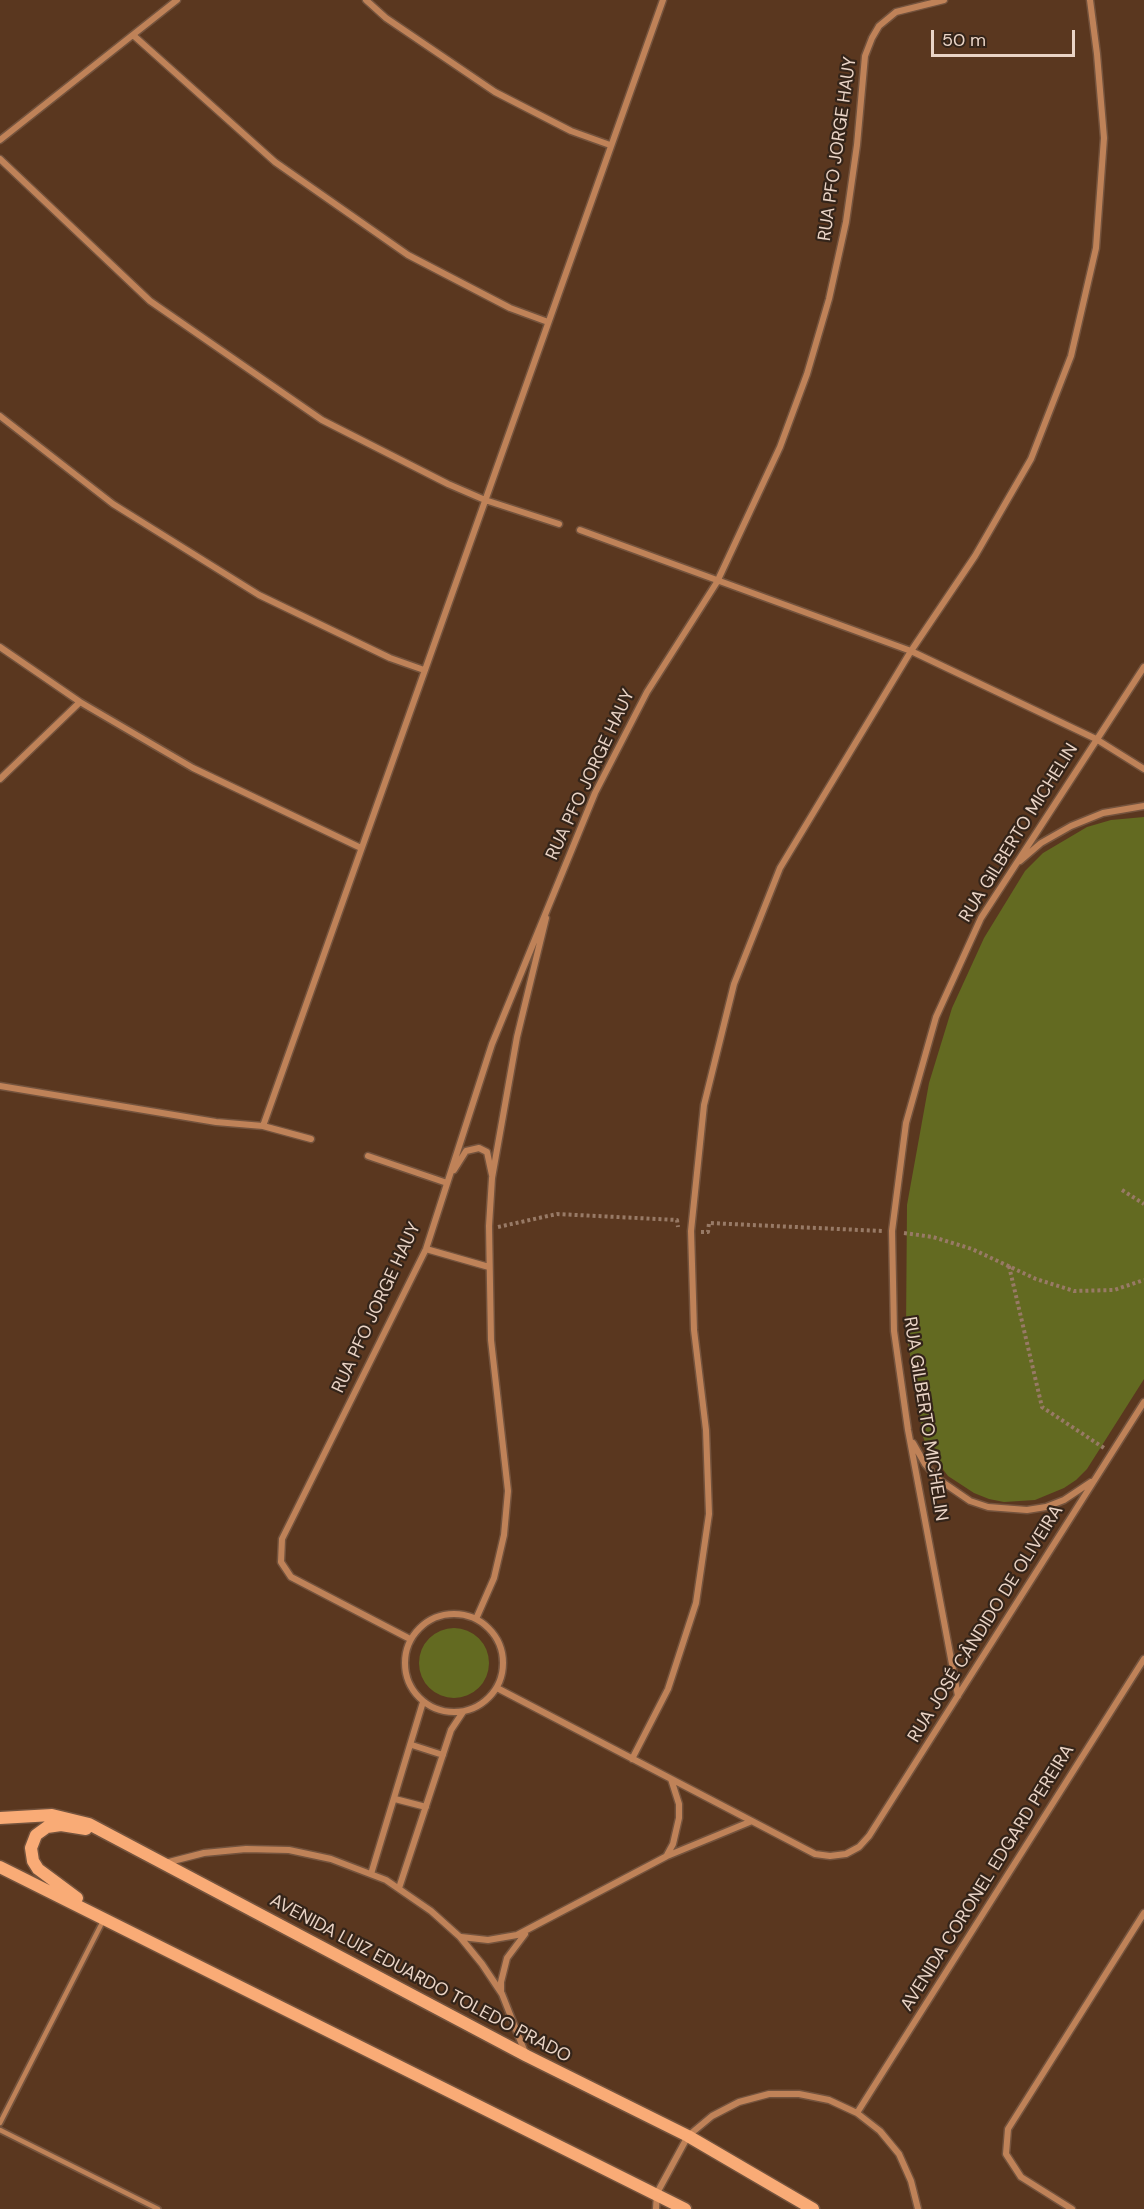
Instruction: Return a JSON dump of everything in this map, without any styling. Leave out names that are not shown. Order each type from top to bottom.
[{"type":"main road","name":"AVENIDA LUIZ EDUARDO TOLEDO PRADO","points":[[0,1818],[65,1816],[102,1832],[527,2056],[688,2136],[813,2209]]},
{"type":"main road","points":[[102,1832],[51,1826],[36,1835],[31,1852],[33,1861],[41,1872],[104,1918]]},
{"type":"main road","points":[[0,1867],[657,2193],[685,2209]]},
{"type":"street","points":[[0,140],[177,0]]},
{"type":"street","points":[[366,0],[386,18],[495,92],[571,131],[610,145]]},
{"type":"street","points":[[263,1126],[663,0]]},
{"type":"street","name":"RUA PFO JORGE HAUY","points":[[410,1639],[296,1580],[281,1562],[282,1539],[426,1249],[492,1044],[595,793],[647,692],[717,582],[780,447],[807,374],[826,309],[846,222],[857,145],[865,56],[868,47],[879,26],[896,12],[944,0]]},
{"type":"street","points":[[632,1759],[668,1689],[696,1603],[709,1515],[706,1430],[694,1330],[691,1231],[704,1105],[731,995],[780,868],[911,651],[975,556],[1031,459],[1071,356],[1096,248],[1104,138],[1090,0]]},
{"type":"street","points":[[133,35],[275,162],[408,255],[510,308],[548,322]]},
{"type":"street","points":[[0,159],[150,301],[322,420],[448,484],[485,500],[559,524]]},
{"type":"street","points":[[0,416],[113,504],[259,595],[390,657],[424,670]]},
{"type":"street","points":[[580,530],[717,582],[911,651],[1096,739],[1144,770]]},
{"type":"street","points":[[0,647],[80,702],[193,768],[361,848]]},
{"type":"street","name":"RUA GILBERTO MICHELIN","points":[[958,1696],[908,1430],[894,1331],[892,1231],[906,1123],[936,1017],[981,918],[1144,667]]},
{"type":"street","points":[[0,779],[80,702]]},
{"type":"street","points":[[1015,865],[1041,843],[1071,826],[1103,813],[1144,806]]},
{"type":"street","points":[[476,1618],[494,1578],[504,1535],[508,1491],[491,1340],[489,1267],[492,1178],[517,1037],[551,897]]},
{"type":"street","points":[[0,1086],[216,1122],[263,1126],[311,1139]]},
{"type":"street","points":[[369,1156],[447,1183],[462,1155],[477,1148],[487,1152],[492,1178]]},
{"type":"street","points":[[426,1249],[489,1267]]},
{"type":"street","name":"RUA JOSÉ CÂNDIDO DE OLIVEIRA","points":[[752,1821],[815,1854],[830,1856],[846,1854],[859,1847],[869,1836],[1144,1402]]},
{"type":"street","points":[[908,1430],[920,1456],[938,1479],[953,1491],[988,1507],[1027,1510],[1046,1507],[1064,1500],[1096,1478]]},
{"type":"street","points":[[447,1614],[462,1614],[476,1618],[496,1636],[502,1649],[502,1676],[497,1688],[482,1703],[463,1712],[448,1712],[423,1702],[410,1686],[404,1666],[410,1639],[432,1618],[447,1614]]},
{"type":"street","name":"AVENIDA CORONEL EDGARD PEREIRA","points":[[857,2113],[1144,1659]]},
{"type":"street","points":[[497,1688],[752,1821]]},
{"type":"street","points":[[371,1874],[412,1745],[423,1702]]},
{"type":"street","points":[[399,1888],[451,1730],[463,1712]]},
{"type":"street","points":[[412,1745],[443,1755]]},
{"type":"street","points":[[666,1856],[677,1831],[679,1818],[679,1804],[671,1779]]},
{"type":"street","points":[[395,1799],[426,1807]]},
{"type":"street","points":[[460,1937],[503,1938],[530,1929],[666,1856],[752,1821]]},
{"type":"street","points":[[162,1863],[204,1853],[246,1849],[289,1850],[331,1859],[371,1874],[399,1888],[431,1911],[460,1937],[482,1964],[502,1994],[527,2056]]},
{"type":"street","points":[[1072,2209],[1021,2177],[1006,2154],[1008,2129],[1144,1913]]},
{"type":"street","points":[[502,1994],[501,1982],[507,1958],[513,1947],[530,1929]]},
{"type":"street","points":[[656,2209],[657,2193],[688,2136],[712,2116],[730,2106],[769,2094],[799,2094],[829,2100],[857,2113],[880,2131],[899,2154],[911,2181],[918,2209]]},
{"type":"lane","points":[[0,2123],[104,1918]]},
{"type":"lane","points":[[0,2130],[158,2209]]},
{"type":"path","points":[[1122,1190],[1144,1204]]},
{"type":"path","points":[[892,1231],[933,1238],[972,1249],[1036,1279],[1074,1291],[1114,1290],[1144,1280]]},
{"type":"path","points":[[1009,1266],[1042,1407],[1112,1453]]},
{"type":"green space","points":[[1144,817],[1144,1379],[1087,1469],[1076,1480],[1064,1488],[1035,1500],[1004,1502],[989,1499],[974,1493],[948,1476],[929,1451],[923,1437],[906,1330],[907,1205],[929,1083],[952,1008],[984,938],[1025,871],[1043,853],[1087,827],[1111,820]]},
{"type":"green space","points":[[454,1628],[467,1631],[479,1638],[486,1650],[489,1663],[486,1676],[479,1688],[467,1695],[454,1698],[441,1695],[429,1688],[422,1676],[419,1663],[422,1650],[429,1638],[441,1631]]}]
